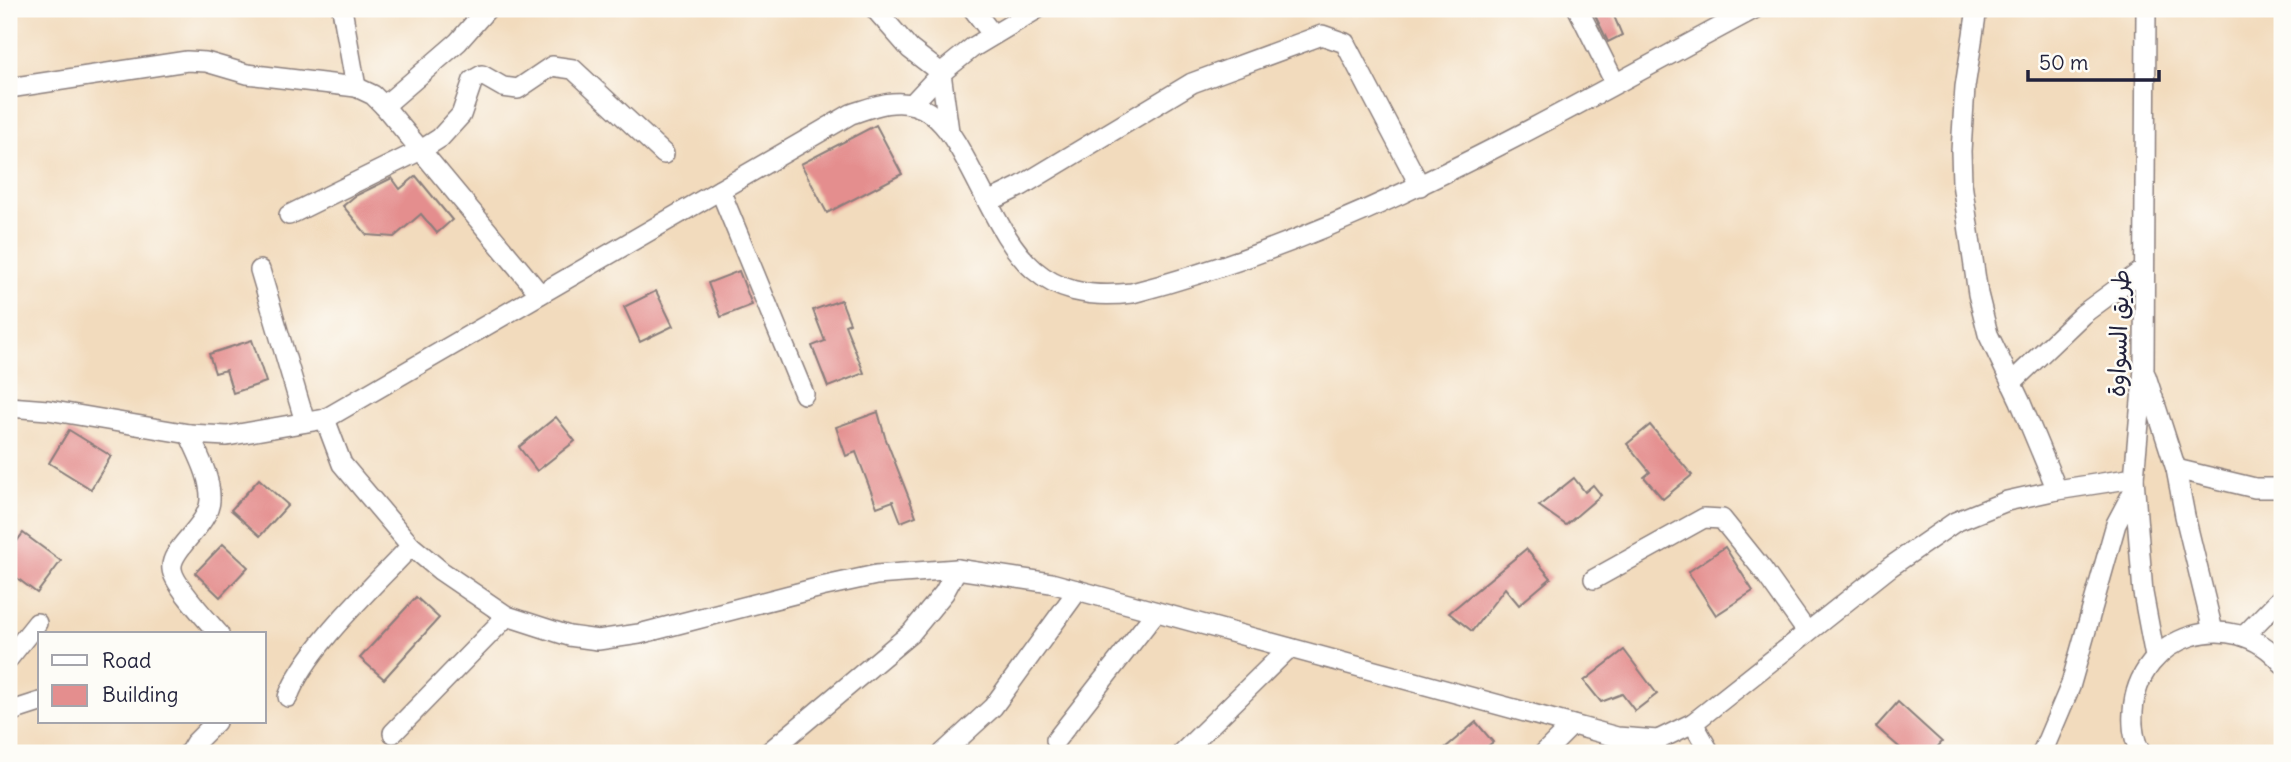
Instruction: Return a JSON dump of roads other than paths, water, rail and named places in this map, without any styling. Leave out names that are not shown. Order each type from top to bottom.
[{"type":"street","points":[[342,9],[356,87]]},
{"type":"street","points":[[384,106],[457,43],[487,9]]},
{"type":"street","points":[[876,9],[910,48],[941,73],[950,131],[1010,244],[1042,278],[1063,288],[1109,296],[1157,287],[1266,251],[1365,211],[1463,166],[1754,9]]},
{"type":"street","points":[[973,9],[993,36]]},
{"type":"street","points":[[912,104],[941,73],[1037,9]]},
{"type":"street","points":[[1578,9],[1615,83]]},
{"type":"street","points":[[1977,9],[1962,120],[1962,183],[1983,316],[1988,334],[2057,490]]},
{"type":"street","name":"طريق السواوة","points":[[2147,9],[2144,368],[2134,483],[2143,593],[2155,657]]},
{"type":"street","points":[[988,202],[1021,186],[1192,83],[1322,35],[1345,43],[1420,186]]},
{"type":"street","points":[[9,88],[187,61],[206,62],[247,74],[356,87],[373,95],[384,106],[540,294]]},
{"type":"street","points":[[289,215],[440,138],[461,115],[473,80],[482,75],[503,87],[518,89],[552,66],[573,69],[664,154]]},
{"type":"street","points":[[9,407],[48,410],[189,434],[227,436],[325,419],[850,114],[881,104],[912,104],[950,131]]},
{"type":"street","points":[[720,190],[804,394]]},
{"type":"street","points":[[2011,383],[2083,314],[2144,269]]},
{"type":"street","points":[[260,270],[305,422]]},
{"type":"street","points":[[2144,368],[2176,469],[2189,537],[2213,631]]},
{"type":"street","points":[[325,419],[342,464],[411,546],[441,571],[507,616],[569,635],[598,640],[678,625],[876,575],[957,569],[1051,583],[1617,737],[1658,740],[1693,723],[1890,567],[1955,522],[2007,501],[2057,490],[2134,483],[2116,524],[2070,687],[2042,753]]},
{"type":"street","points":[[189,434],[208,479],[210,503],[202,523],[173,560],[172,571],[183,590],[217,632]]},
{"type":"street","points":[[2176,469],[2255,488],[2282,488]]},
{"type":"street","points":[[1594,579],[1704,518],[1722,519],[1763,570],[1807,632]]},
{"type":"street","points":[[288,697],[294,681],[335,628],[411,546]]},
{"type":"street","points":[[768,753],[911,633],[944,593],[957,569]]},
{"type":"street","points":[[943,753],[993,707],[1078,590]]},
{"type":"street","points":[[2244,636],[2282,597]]},
{"type":"street","points":[[1056,740],[1156,612]]},
{"type":"street","points":[[393,733],[507,616]]},
{"type":"street","points":[[9,658],[37,623]]},
{"type":"street","points":[[2137,751],[2132,724],[2133,700],[2141,677],[2155,657],[2172,644],[2192,635],[2213,631],[2244,636],[2261,644],[2282,663]]},
{"type":"street","points":[[1182,753],[1289,648]]},
{"type":"street","points":[[9,712],[38,703]]},
{"type":"street","points":[[1693,723],[1710,753]]},
{"type":"street","points":[[189,753],[214,724]]},
{"type":"street","points":[[1544,753],[1572,725]]}]
